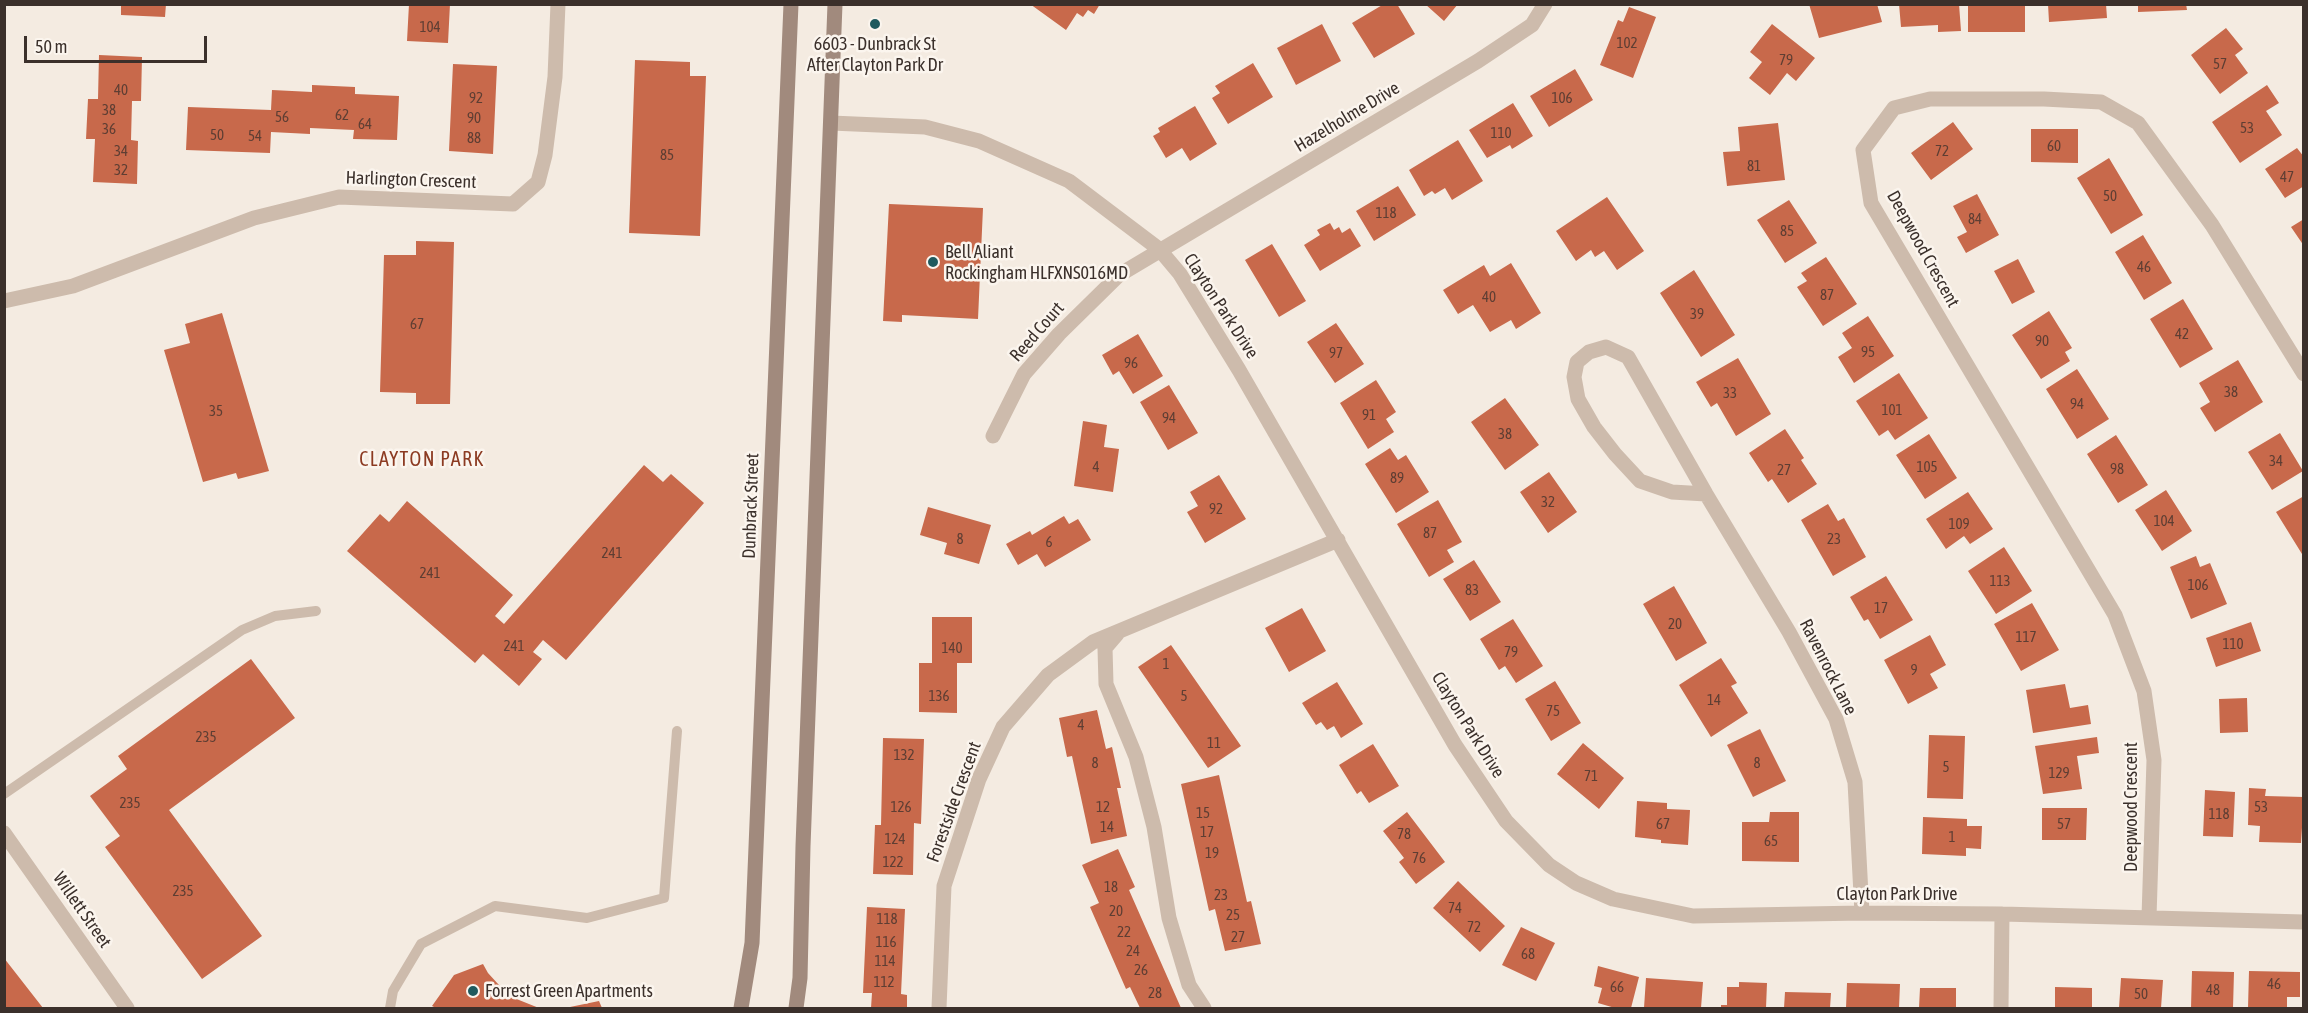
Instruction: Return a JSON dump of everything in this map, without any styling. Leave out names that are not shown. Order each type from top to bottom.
[{"type":"main road","name":"Dunbrack Street","points":[[741,1008],[752,931],[791,4]]},
{"type":"main road","points":[[796,1008],[800,978],[835,4]]},
{"type":"street","name":"Harlington Crescent","points":[[4,301],[73,286],[254,218],[339,197],[513,204],[538,182],[545,155],[555,77],[558,4]]},
{"type":"street","name":"Hazelholme Drive","points":[[1159,249],[1212,220],[1478,61],[1532,25],[1545,4]]},
{"type":"street","name":"Deepwood Crescent","points":[[2150,917],[2154,760],[2144,691],[2115,615],[1871,203],[1863,150],[1894,108],[1930,99],[2044,99],[2102,102],[2138,123],[2212,225],[2304,374]]},
{"type":"street","name":"Clayton Park Drive","points":[[831,123],[925,127],[979,141],[1069,181],[1159,249],[1180,274],[1338,540],[1455,745],[1506,821],[1549,865],[1576,883],[1613,899],[1693,916],[1862,913],[2002,914],[2304,922]]},
{"type":"street","name":"Reed Court","points":[[993,436],[1024,374],[1059,334],[1119,275],[1159,249]]},
{"type":"street","name":"Ravenrock Lane","points":[[1706,494],[1672,492],[1640,481],[1594,427],[1578,399],[1574,377],[1577,362],[1589,352],[1606,347],[1629,357],[1706,494],[1789,632],[1836,719],[1855,782],[1862,913]]},
{"type":"street","name":"Forestside Crescent","points":[[939,1008],[944,886],[979,779],[1003,727],[1048,675],[1093,642],[1338,540]]},
{"type":"street","points":[[1119,632],[1105,648],[1106,684],[1136,756],[1154,827],[1169,918],[1189,985],[1204,1008]]},
{"type":"street","name":"Willett Street","points":[[4,833],[127,1008]]},
{"type":"street","points":[[2001,1008],[2002,914]]},
{"type":"lane","points":[[4,794],[242,630],[275,616],[316,611]]},
{"type":"lane","points":[[390,1008],[393,991],[421,944],[495,906],[587,918],[664,898],[677,731]]},
{"type":"building","points":[[121,4],[166,4],[165,17],[121,15]]},
{"type":"building","points":[[409,4],[450,4],[448,43],[407,41]]},
{"type":"building","points":[[1030,4],[1100,4],[1094,14],[1088,10],[1083,17],[1077,13],[1066,30]]},
{"type":"building","points":[[1384,4],[1397,4],[1415,34],[1374,58],[1352,23]]},
{"type":"building","points":[[1425,4],[1458,4],[1444,21]]},
{"type":"building","points":[[1809,4],[1877,4],[1882,22],[1819,38]]},
{"type":"building","points":[[1899,4],[1959,4],[1961,31],[1938,32],[1938,25],[1901,27]]},
{"type":"building","points":[[1968,4],[2025,4],[2025,32],[1968,32]]},
{"type":"building","points":[[2048,4],[2106,4],[2107,18],[2049,22]]},
{"type":"building","points":[[2138,4],[2186,4],[2187,10],[2138,12]]},
{"type":"building","points":[[1629,7],[1656,17],[1633,78],[1600,65],[1618,20],[1623,22]]},
{"type":"building","points":[[1322,24],[1341,61],[1296,85],[1277,48]]},
{"type":"building","points":[[1772,24],[1815,58],[1796,81],[1787,73],[1770,95],[1749,78],[1762,62],[1750,52]]},
{"type":"building","points":[[2226,28],[2243,49],[2235,55],[2248,73],[2220,94],[2191,55]]},
{"type":"building","points":[[99,55],[142,57],[141,101],[132,101],[131,140],[138,141],[137,184],[93,182],[95,139],[86,139],[88,99],[98,99]]},
{"type":"building","points":[[635,60],[690,62],[690,76],[706,76],[700,236],[629,233]]},
{"type":"building","points":[[1253,63],[1273,97],[1228,124],[1212,98],[1220,93],[1215,86]]},
{"type":"building","points":[[453,64],[497,66],[493,154],[449,151]]},
{"type":"building","points":[[1575,69],[1593,100],[1549,127],[1530,96]]},
{"type":"building","points":[[312,85],[355,87],[355,94],[399,96],[397,140],[353,139],[354,130],[310,128],[310,134],[271,132],[270,153],[186,150],[188,107],[271,110],[272,90],[312,92]]},
{"type":"building","points":[[2267,85],[2279,103],[2266,111],[2282,135],[2240,163],[2212,122]]},
{"type":"building","points":[[1513,103],[1533,136],[1512,149],[1510,145],[1487,158],[1469,130]]},
{"type":"building","points":[[1195,106],[1217,144],[1190,161],[1182,148],[1166,158],[1153,136],[1160,132],[1158,128]]},
{"type":"building","points":[[1953,122],[1973,149],[1931,180],[1911,153]]},
{"type":"building","points":[[1778,123],[1785,180],[1727,186],[1723,152],[1740,151],[1738,127]]},
{"type":"building","points":[[2031,129],[2078,129],[2078,163],[2031,162]]},
{"type":"building","points":[[1458,140],[1483,181],[1452,200],[1445,188],[1435,194],[1432,191],[1424,196],[1409,170]]},
{"type":"building","points":[[2297,148],[2304,157],[2304,186],[2285,198],[2265,169]]},
{"type":"building","points":[[2109,158],[2143,215],[2111,234],[2077,178]]},
{"type":"building","points":[[1398,186],[1416,215],[1374,241],[1356,211]]},
{"type":"building","points":[[1977,194],[1999,235],[1966,253],[1957,237],[1967,232],[1953,206]]},
{"type":"building","points":[[1607,197],[1644,251],[1617,270],[1604,251],[1595,257],[1591,250],[1576,261],[1556,231]]},
{"type":"building","points":[[1789,200],[1817,243],[1785,263],[1757,220]]},
{"type":"building","name":"Bell Aliant Rockingham HLFXNS016MD","points":[[889,204],[983,208],[978,319],[902,315],[902,322],[883,321]]},
{"type":"building","points":[[2304,219],[2304,246],[2291,227]]},
{"type":"building","points":[[1330,223],[1334,230],[1339,227],[1342,233],[1350,228],[1361,246],[1320,271],[1304,245],[1320,235],[1317,230]]},
{"type":"building","points":[[2143,235],[2172,283],[2144,300],[2115,252]]},
{"type":"building","points":[[416,241],[454,242],[450,404],[416,404],[416,393],[380,392],[384,255],[416,255]]},
{"type":"building","points":[[1272,244],[1306,301],[1279,317],[1245,260]]},
{"type":"building","points":[[1826,257],[1857,304],[1823,326],[1797,287],[1807,281],[1801,273]]},
{"type":"building","points":[[2018,259],[2035,292],[2012,304],[1994,271]]},
{"type":"building","points":[[1511,263],[1541,313],[1516,329],[1511,320],[1490,332],[1473,305],[1458,314],[1443,290],[1484,265],[1490,276]]},
{"type":"building","points":[[1694,270],[1735,335],[1701,357],[1660,293]]},
{"type":"building","points":[[2183,299],[2213,349],[2180,368],[2150,319]]},
{"type":"building","points":[[2049,311],[2072,348],[2065,352],[2070,361],[2041,379],[2012,335]]},
{"type":"building","points":[[222,313],[269,471],[238,479],[236,473],[203,482],[164,350],[190,343],[185,324]]},
{"type":"building","points":[[1868,316],[1894,356],[1854,383],[1838,357],[1852,348],[1842,333]]},
{"type":"building","points":[[1336,323],[1364,364],[1335,383],[1307,342]]},
{"type":"building","points":[[1138,334],[1163,376],[1133,394],[1119,371],[1113,375],[1102,355]]},
{"type":"building","points":[[1738,358],[1771,414],[1736,436],[1717,403],[1711,407],[1696,382]]},
{"type":"building","points":[[2238,360],[2263,402],[2215,432],[2200,408],[2210,402],[2199,383]]},
{"type":"building","points":[[2077,369],[2109,419],[2077,439],[2046,389]]},
{"type":"building","points":[[1899,373],[1928,418],[1895,440],[1888,430],[1879,436],[1856,401]]},
{"type":"building","points":[[1376,380],[1396,412],[1386,419],[1394,432],[1368,449],[1340,403]]},
{"type":"building","points":[[1169,385],[1198,433],[1168,450],[1140,402]]},
{"type":"building","points":[[1505,398],[1539,445],[1505,470],[1471,422]]},
{"type":"building","points":[[1083,421],[1107,425],[1104,447],[1119,449],[1113,492],[1074,486]]},
{"type":"building","points":[[1785,429],[1804,458],[1801,460],[1817,484],[1788,503],[1772,479],[1768,482],[1749,453]]},
{"type":"building","points":[[2280,433],[2303,471],[2272,490],[2248,452]]},
{"type":"building","points":[[1929,434],[1957,478],[1925,499],[1896,455]]},
{"type":"building","points":[[2116,435],[2148,485],[2118,503],[2087,454]]},
{"type":"building","points":[[1390,448],[1398,460],[1406,455],[1429,492],[1396,513],[1365,464]]},
{"type":"building","points":[[644,465],[663,482],[671,474],[704,503],[566,660],[543,640],[533,652],[542,659],[519,686],[483,654],[475,663],[347,551],[380,514],[389,522],[407,501],[513,595],[495,616],[504,624]]},
{"type":"building","points":[[1549,472],[1577,512],[1548,533],[1520,492]]},
{"type":"building","points":[[1219,475],[1246,519],[1205,543],[1187,512],[1198,506],[1190,492]]},
{"type":"building","points":[[2166,490],[2192,531],[2162,551],[2135,510]]},
{"type":"building","points":[[1968,492],[1993,529],[1970,544],[1964,536],[1946,549],[1926,519]]},
{"type":"building","points":[[2304,496],[2304,553],[2302,554],[2276,512]]},
{"type":"building","points":[[1438,500],[1462,542],[1447,550],[1454,562],[1429,577],[1397,524]]},
{"type":"building","points":[[1828,504],[1838,521],[1844,518],[1866,557],[1833,576],[1801,520]]},
{"type":"building","points":[[928,507],[991,525],[979,564],[944,554],[947,543],[920,535]]},
{"type":"building","points":[[1064,516],[1069,524],[1078,519],[1091,540],[1045,567],[1037,554],[1018,565],[1006,544],[1030,531],[1032,535]]},
{"type":"building","points":[[2004,547],[2032,591],[1996,614],[1968,571]]},
{"type":"building","points":[[2196,556],[2200,567],[2210,563],[2227,604],[2191,619],[2170,567]]},
{"type":"building","points":[[1474,560],[1501,602],[1470,621],[1443,579]]},
{"type":"building","points":[[1886,576],[1913,620],[1880,639],[1868,619],[1864,621],[1850,597]]},
{"type":"building","points":[[1674,586],[1707,643],[1676,661],[1643,604]]},
{"type":"building","points":[[2032,603],[2059,650],[2021,671],[1994,624]]},
{"type":"building","points":[[1302,608],[1326,651],[1289,672],[1265,628]]},
{"type":"building","points":[[932,617],[972,617],[972,663],[957,663],[957,713],[919,712],[919,663],[932,663]]},
{"type":"building","points":[[1513,619],[1543,666],[1516,683],[1505,666],[1499,670],[1480,639]]},
{"type":"building","points":[[2251,622],[2261,651],[2216,667],[2206,638]]},
{"type":"building","points":[[1930,635],[1946,665],[1930,674],[1938,688],[1908,704],[1884,660]]},
{"type":"building","points":[[1171,645],[1241,746],[1208,768],[1138,667]]},
{"type":"building","points":[[1721,658],[1737,683],[1731,686],[1748,713],[1711,737],[1679,685]]},
{"type":"building","points":[[251,659],[295,718],[169,810],[262,936],[202,979],[105,847],[120,836],[90,796],[127,769],[118,756]]},
{"type":"building","points":[[1555,681],[1581,723],[1551,741],[1525,699]]},
{"type":"building","points":[[1337,682],[1363,724],[1341,738],[1334,726],[1327,730],[1321,722],[1316,725],[1302,703]]},
{"type":"building","points":[[2065,684],[2070,708],[2088,705],[2091,724],[2033,733],[2026,690]]},
{"type":"building","points":[[2247,698],[2248,732],[2220,733],[2219,699]]},
{"type":"building","points":[[1097,710],[1106,749],[1112,747],[1121,788],[1117,788],[1127,836],[1091,844],[1072,756],[1067,757],[1059,718]]},
{"type":"building","points":[[1760,729],[1786,781],[1753,797],[1727,745]]},
{"type":"building","points":[[1929,735],[1965,736],[1963,799],[1927,798]]},
{"type":"building","points":[[2097,737],[2099,753],[2077,756],[2082,789],[2043,794],[2035,746]]},
{"type":"building","points":[[883,738],[924,739],[921,824],[914,823],[913,875],[873,874],[875,825],[881,825]]},
{"type":"building","points":[[1583,743],[1624,778],[1599,809],[1557,774]]},
{"type":"building","points":[[1373,744],[1399,786],[1369,803],[1361,791],[1357,794],[1339,765]]},
{"type":"building","points":[[1219,775],[1247,902],[1251,901],[1261,944],[1225,951],[1215,909],[1209,911],[1181,784]]},
{"type":"building","points":[[2249,788],[2266,789],[2265,796],[2304,797],[2301,843],[2259,842],[2260,826],[2248,825]]},
{"type":"building","points":[[2205,790],[2235,792],[2233,837],[2203,836]]},
{"type":"building","points":[[1637,801],[1667,803],[1667,809],[1690,810],[1688,845],[1661,843],[1661,840],[1635,837]]},
{"type":"building","points":[[2042,808],[2087,808],[2086,840],[2042,840]]},
{"type":"building","points":[[1407,812],[1445,862],[1416,884],[1399,862],[1404,858],[1383,831]]},
{"type":"building","points":[[1770,812],[1799,812],[1799,862],[1742,861],[1742,822],[1769,822]]},
{"type":"building","points":[[1923,817],[1967,819],[1967,826],[1982,826],[1981,849],[1966,848],[1966,856],[1922,854]]},
{"type":"building","points":[[1118,849],[1135,887],[1129,890],[1181,1008],[1140,1008],[1130,987],[1126,989],[1090,907],[1099,903],[1082,865]]},
{"type":"building","points":[[1458,881],[1505,926],[1480,952],[1433,908]]},
{"type":"building","points":[[867,907],[905,909],[901,994],[907,995],[907,1008],[871,1008],[872,993],[863,993]]},
{"type":"building","points":[[1521,927],[1555,943],[1536,981],[1502,965]]},
{"type":"building","points":[[4,958],[43,1008],[4,1008]]},
{"type":"building","name":"Forrest Green Apartments","points":[[483,964],[509,996],[539,1008],[436,1008],[432,1006],[454,975]]},
{"type":"building","points":[[1598,966],[1639,977],[1631,1008],[1615,1008],[1598,1003],[1602,988],[1594,986]]},
{"type":"building","points":[[2192,971],[2234,972],[2233,1008],[2191,1008]]},
{"type":"building","points":[[2249,971],[2300,972],[2300,997],[2287,997],[2287,1008],[2248,1008]]},
{"type":"building","points":[[1646,978],[1703,982],[1701,1008],[1644,1008]]},
{"type":"building","points":[[2121,978],[2163,980],[2161,1008],[2119,1008]]},
{"type":"building","points":[[1739,982],[1767,983],[1766,1008],[1721,1008],[1721,1005],[1727,1005],[1727,987],[1739,987]]},
{"type":"building","points":[[1847,983],[1900,984],[1899,1008],[1846,1008]]},
{"type":"building","points":[[2055,987],[2092,988],[2092,1008],[2055,1008]]},
{"type":"building","points":[[1920,988],[1956,988],[1956,1008],[1919,1008]]},
{"type":"building","points":[[1785,992],[1831,993],[1830,1008],[1784,1008]]},
{"type":"building","points":[[599,1001],[602,1008],[570,1008],[570,1007]]},
{"type":"place","name":"6603 - Dunbrack St After Clayton Park Dr","points":[[875,24]]},
{"type":"place","name":"Bell Aliant Rockingham HLFXNS016MD","points":[[933,262]]},
{"type":"place","name":"Forrest Green Apartments","points":[[473,991]]},
{"type":"district","name":"CLAYTON PARK","points":[[422,460]]}]
